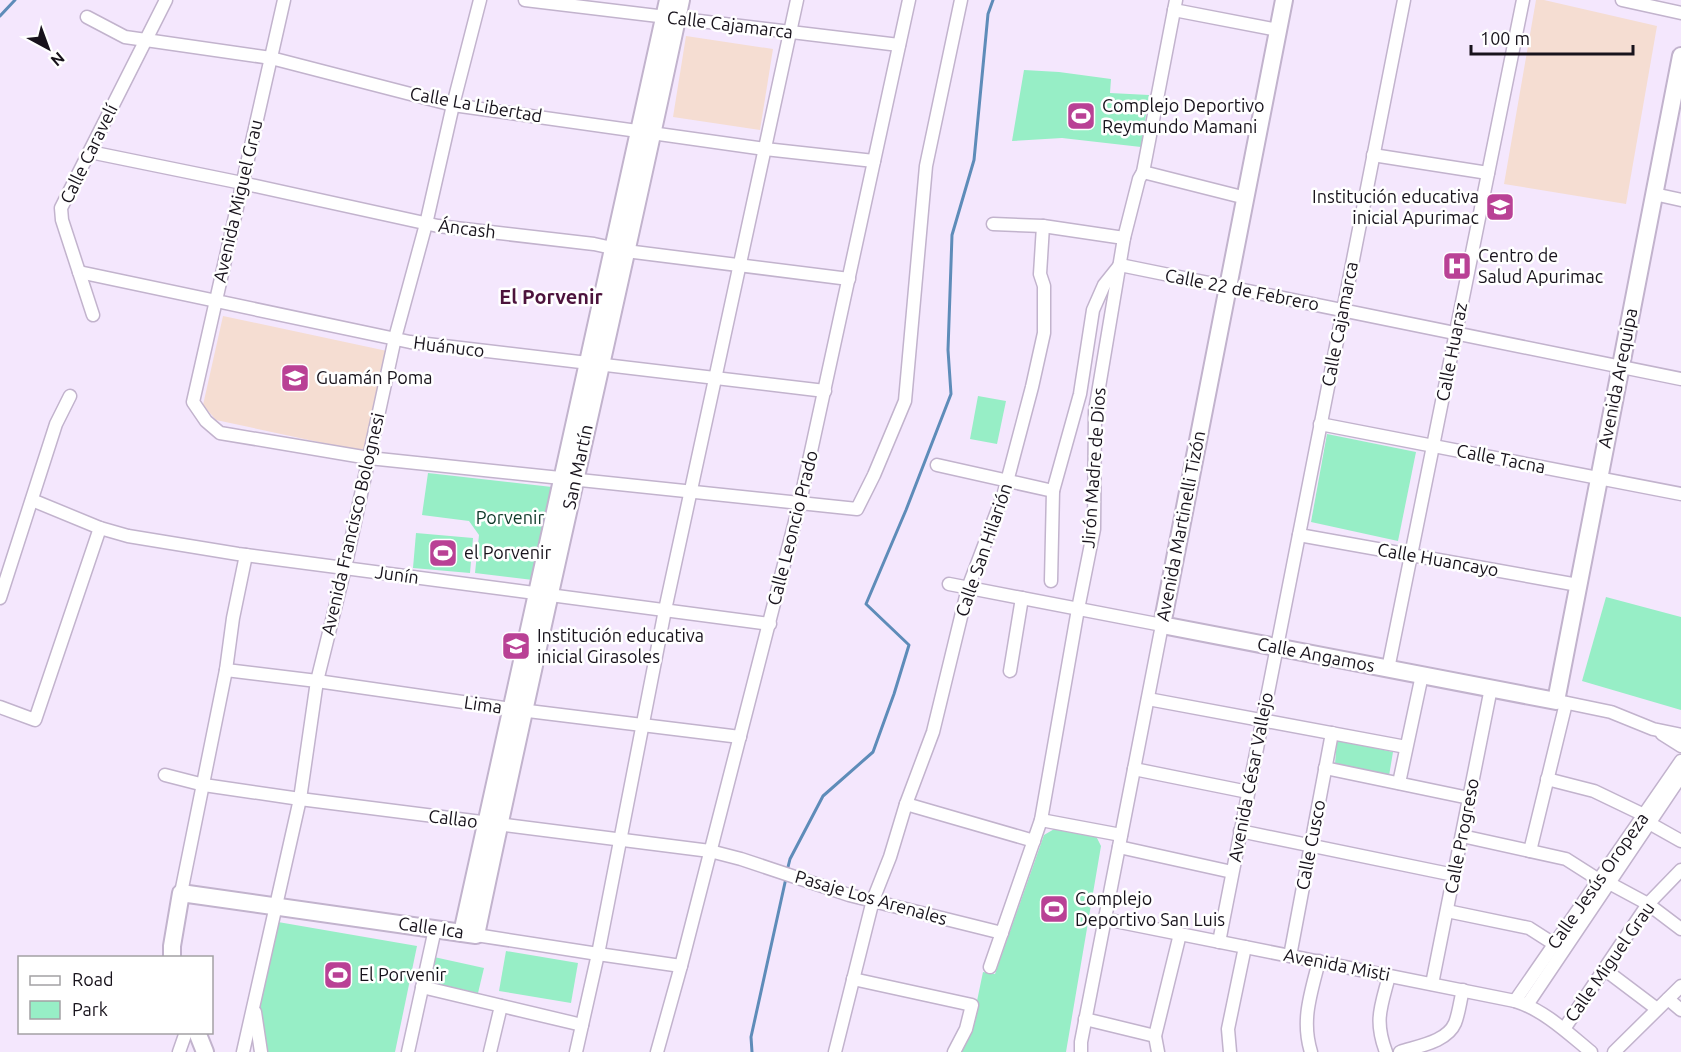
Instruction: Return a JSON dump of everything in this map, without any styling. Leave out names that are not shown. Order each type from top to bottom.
[{"type":"street","name":"Calle Caravelí","points":[[93,315],[60,213],[63,202],[166,0]]},
{"type":"street","name":"Avenida Miguel Grau","points":[[284,0],[193,402],[206,421],[220,433],[369,459]]},
{"type":"street","name":"Avenida Francisco Bolognesi","points":[[243,1052],[300,799],[317,681],[345,568],[395,338],[426,224],[480,0]]},
{"type":"street","name":"Calle Cajamarca","points":[[525,0],[899,45]]},
{"type":"street","name":"San Martín","points":[[668,0],[671,18]]},
{"type":"street","name":"San Martín","points":[[469,934],[671,18],[681,0]]},
{"type":"street","points":[[576,1052],[598,954],[665,610],[797,0]]},
{"type":"street","name":"Calle Leoncio Prado","points":[[657,1052],[800,502],[909,0]]},
{"type":"street","points":[[369,459],[857,509],[905,401],[926,166],[961,0]]},
{"type":"street","name":"Avenida Martinelli Tizón","points":[[1080,1052],[1284,0]]},
{"type":"street","name":"Calle Cajamarca","points":[[1276,647],[1404,0]]},
{"type":"street","name":"Calle Huaraz","points":[[1388,669],[1523,0]]},
{"type":"street","points":[[1622,0],[1681,13]]},
{"type":"street","points":[[1175,5],[1278,30]]},
{"type":"street","name":"Jirón Madre de Dios","points":[[990,967],[1041,820],[1094,529],[1095,411],[1124,238],[1139,179],[1143,172],[1175,5]]},
{"type":"street","name":"Calle La Libertad","points":[[87,17],[125,37],[271,58],[453,105],[765,149],[874,161]]},
{"type":"street","name":"Avenida Arequipa","points":[[1561,702],[1578,585],[1681,56]]},
{"type":"street","name":"Áncash","points":[[90,152],[426,224],[594,244],[620,250],[849,279]]},
{"type":"street","points":[[1373,154],[1488,172]]},
{"type":"street","points":[[1143,172],[1246,198]]},
{"type":"street","points":[[1654,194],[1681,200]]},
{"type":"street","points":[[993,224],[1043,226],[1124,238]]},
{"type":"street","name":"Calle San Hilarión","points":[[835,1052],[873,900],[933,732],[968,588],[1008,480],[1032,387],[1044,333],[1044,286],[1040,274],[1043,226]]},
{"type":"street","points":[[1051,581],[1053,491],[1080,394],[1093,310],[1104,285],[1120,265]]},
{"type":"street","name":"Calle 22 de Febrero","points":[[1120,265],[1681,379]]},
{"type":"street","name":"Huánuco","points":[[79,272],[411,342],[825,392]]},
{"type":"street","points":[[0,598],[56,423],[70,396]]},
{"type":"street","name":"Calle Tacna","points":[[1320,424],[1681,494]]},
{"type":"street","points":[[937,465],[1053,491]]},
{"type":"street","name":"Junín","points":[[32,500],[100,528],[128,536],[242,554],[770,624]]},
{"type":"street","points":[[0,706],[35,720],[100,528]]},
{"type":"street","name":"Calle Huancayo","points":[[1299,535],[1578,585]]},
{"type":"street","points":[[172,956],[181,893],[226,670],[242,554]]},
{"type":"street","name":"Calle Angamos","points":[[949,584],[1611,712],[1653,729],[1681,735]]},
{"type":"street","points":[[1010,671],[1022,598]]},
{"type":"street","name":"Avenida César Vallejo","points":[[1219,942],[1276,647]]},
{"type":"street","name":"Lima","points":[[226,670],[517,710],[740,737]]},
{"type":"street","points":[[1399,783],[1422,675]]},
{"type":"street","name":"Calle Progreso","points":[[1432,984],[1491,688]]},
{"type":"street","points":[[1148,699],[1406,747]]},
{"type":"street","points":[[1530,851],[1547,779],[1561,702]]},
{"type":"street","points":[[1653,729],[1681,746]]},
{"type":"street","name":"Calle Cusco","points":[[1290,956],[1332,733]]},
{"type":"street","name":"Calle Jesús Oropeza","points":[[1521,1003],[1647,819],[1681,761]]},
{"type":"street","points":[[1325,768],[1469,798]]},
{"type":"street","points":[[1134,769],[1248,792]]},
{"type":"street","name":"Callao","points":[[165,776],[204,786],[710,851],[741,859]]},
{"type":"street","name":"Calle Jesús Oropeza","points":[[1647,819],[1681,776]]},
{"type":"street","points":[[1547,779],[1594,791],[1647,819],[1681,841]]},
{"type":"street","points":[[906,804],[1034,841]]},
{"type":"street","points":[[1041,820],[1232,872]]},
{"type":"street","points":[[1240,831],[1454,875]]},
{"type":"street","points":[[1462,836],[1566,859],[1604,882],[1648,904],[1681,929]]},
{"type":"street","name":"Pasaje Los Arenales","points":[[741,859],[849,895],[1002,933]]},
{"type":"street","name":"Calle Miguel Grau","points":[[1563,1029],[1648,904],[1681,870]]},
{"type":"street","name":"Calle Jesús Oropeza","points":[[1521,1003],[1554,944],[1604,882]]},
{"type":"street","name":"Calle Ica","points":[[181,893],[681,966]]},
{"type":"street","points":[[1447,911],[1529,928],[1554,944]]},
{"type":"street","name":"Avenida Misti","points":[[1105,919],[1521,1003],[1563,1029],[1591,1052]]},
{"type":"street","points":[[408,1052],[435,929]]},
{"type":"street","points":[[1158,1052],[1155,1036],[1180,934]]},
{"type":"street","points":[[1230,1052],[1228,1029],[1245,947]]},
{"type":"street","points":[[1311,1052],[1306,1036],[1307,1013],[1318,962]]},
{"type":"street","points":[[1604,969],[1657,1009]]},
{"type":"street","points":[[1386,1052],[1379,1027],[1389,976]]},
{"type":"street","points":[[853,979],[972,1005],[966,1029],[954,1052]]},
{"type":"street","points":[[1614,1052],[1681,986]]},
{"type":"street","points":[[422,987],[582,1025]]},
{"type":"street","points":[[1401,1052],[1447,1034],[1455,1022],[1462,990]]},
{"type":"street","points":[[1668,999],[1681,1010]]},
{"type":"street","points":[[254,1003],[261,1052]]},
{"type":"street","points":[[490,1052],[501,1006]]},
{"type":"street","points":[[1085,1019],[1155,1036]]},
{"type":"street","points":[[179,1052],[185,1034]]},
{"type":"street","points":[[198,1034],[205,1052]]},
{"type":"shaded area","points":[[1536,0],[1657,26],[1626,204],[1504,184]]},
{"type":"shaded area","points":[[686,36],[773,49],[760,130],[673,117]]},
{"type":"shaded area","name":"Guamán Poma","points":[[223,316],[387,351],[365,452],[216,420],[203,405]]},
{"type":"green space","name":"Complejo Deportivo Reymundo Mamani","points":[[1024,70],[1111,79],[1110,93],[1149,95],[1141,147],[1062,138],[1012,141]]},
{"type":"green space","points":[[978,396],[1006,401],[997,444],[970,439]]},
{"type":"green space","points":[[1327,434],[1416,452],[1398,541],[1311,522]]},
{"type":"green space","name":"Porvenir","points":[[428,473],[552,487],[533,580],[475,573],[479,535],[469,521],[422,515]]},
{"type":"green space","name":"el Porvenir","points":[[416,533],[473,538],[470,573],[413,568]]},
{"type":"green space","points":[[1606,597],[1681,617],[1681,710],[1582,681]]},
{"type":"green space","points":[[1337,740],[1393,752],[1389,776],[1335,764]]},
{"type":"green space","name":"Complejo Deportivo San Luis","points":[[1056,828],[1096,836],[1101,846],[1066,1052],[961,1052],[971,1030],[983,972],[995,974],[1044,835]]},
{"type":"green space","name":"El Porvenir","points":[[278,922],[417,946],[395,1052],[266,1052],[259,1004]]},
{"type":"green space","points":[[506,951],[578,963],[571,1003],[499,991]]},
{"type":"green space","points":[[434,957],[484,968],[478,993],[428,982]]},
{"type":"waterway","points":[[0,16],[15,0]]},
{"type":"waterway","points":[[787,871],[790,859],[823,796],[873,752],[909,645],[866,604],[906,510],[951,394],[948,350],[952,235],[974,160],[988,14],[993,0]]},
{"type":"waterway","points":[[752,1052],[751,1037],[786,878]]},
{"type":"place","name":"Complejo Deportivo Reymundo Mamani","points":[[1081,116]]},
{"type":"place","name":"Institución educativa inicial Apurimac","points":[[1500,207]]},
{"type":"place","name":"Centro de Salud Apurimac","points":[[1457,266]]},
{"type":"place","name":"Guamán Poma","points":[[295,378]]},
{"type":"place","name":"el Porvenir","points":[[443,553]]},
{"type":"place","name":"Institución educativa inicial Girasoles","points":[[516,646]]},
{"type":"place","name":"Complejo Deportivo San Luis","points":[[1054,909]]},
{"type":"place","name":"El Porvenir","points":[[338,975]]},
{"type":"district","name":"El Porvenir","points":[[551,297]]}]
